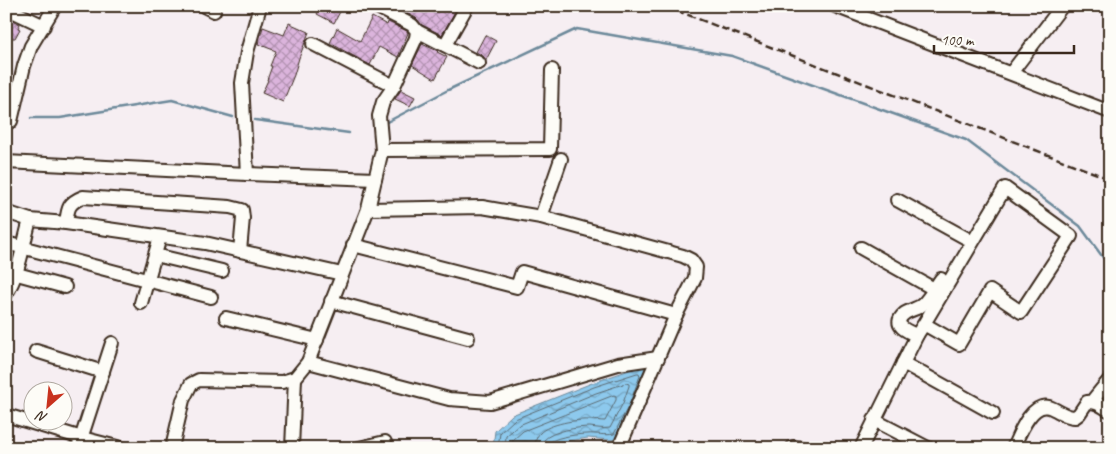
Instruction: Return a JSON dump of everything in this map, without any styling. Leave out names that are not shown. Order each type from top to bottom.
[{"type":"street","points":[[6,123],[12,118],[24,66],[32,46],[55,6]]},
{"type":"street","points":[[246,174],[242,83],[247,52],[260,6]]},
{"type":"street","points":[[375,6],[398,11],[417,31],[479,63]]},
{"type":"street","points":[[445,45],[467,6]]},
{"type":"street","points":[[835,6],[1110,112]]},
{"type":"street","points":[[1011,73],[1062,6]]},
{"type":"street","points":[[6,8],[44,26]]},
{"type":"street","points":[[172,448],[183,400],[191,384],[199,380],[282,382],[295,378],[308,362],[368,209],[382,150],[379,116],[383,102],[394,86],[416,38],[417,31]]},
{"type":"street","points":[[313,44],[394,86]]},
{"type":"street","points":[[382,150],[550,148],[552,70]]},
{"type":"street","points":[[541,217],[561,158]]},
{"type":"street","points":[[6,162],[375,179]]},
{"type":"street","points":[[861,448],[916,335],[1005,188],[1071,236],[1021,312],[990,290],[959,344],[924,324]]},
{"type":"street","points":[[66,223],[68,209],[73,201],[83,198],[230,207],[242,210],[240,251]]},
{"type":"street","points":[[897,200],[966,238]]},
{"type":"street","points":[[368,209],[482,207],[541,217],[683,256],[691,260],[696,267],[694,278],[620,448]]},
{"type":"street","points":[[6,212],[30,220],[66,223],[205,243],[342,274]]},
{"type":"street","points":[[916,335],[905,330],[900,325],[902,315],[920,306],[926,300],[978,216]]},
{"type":"street","points":[[6,294],[11,287],[11,273],[22,247],[30,220]]},
{"type":"street","points":[[141,303],[160,237]]},
{"type":"street","points":[[6,243],[211,297]]},
{"type":"street","points":[[353,245],[517,287],[522,272],[676,316]]},
{"type":"street","points":[[860,248],[934,289]]},
{"type":"street","points":[[155,255],[222,271]]},
{"type":"street","points":[[11,273],[65,287]]},
{"type":"street","points":[[332,301],[468,338]]},
{"type":"street","points":[[226,318],[317,340]]},
{"type":"street","points":[[80,443],[112,342]]},
{"type":"street","points":[[36,351],[103,372]]},
{"type":"street","points":[[308,362],[449,399],[490,402],[618,364],[658,358]]},
{"type":"street","points":[[903,363],[993,413]]},
{"type":"street","points":[[292,448],[295,378]]},
{"type":"street","points":[[1092,402],[1110,379]]},
{"type":"street","points":[[1018,446],[1031,414],[1037,409],[1046,406],[1075,418],[1087,402],[1092,402],[1110,412]]},
{"type":"street","points":[[6,415],[80,443],[121,448]]},
{"type":"street","points":[[874,420],[928,448]]},
{"type":"street","points":[[359,448],[385,442]]},
{"type":"street","points":[[792,448],[802,448]]},
{"type":"water","points":[[650,363],[618,439],[588,438],[568,441],[545,448],[493,447],[495,431],[512,415],[592,383]]},
{"type":"building","points":[[321,6],[343,6],[334,23],[317,14]]},
{"type":"building","points":[[393,6],[458,6],[442,35],[422,25],[416,18]]},
{"type":"building","points":[[6,17],[20,24],[18,28],[20,29],[15,38],[6,38]]},
{"type":"building","points":[[372,17],[387,25],[388,22],[407,31],[408,33],[398,57],[379,47],[370,65],[330,43],[337,28],[360,41]]},
{"type":"building","points":[[289,23],[309,32],[283,102],[262,93],[268,80],[272,66],[270,66],[276,51],[258,44],[263,27],[284,35]]},
{"type":"building","points":[[485,35],[496,41],[486,60],[476,52]]},
{"type":"building","points":[[422,44],[447,57],[435,79],[412,65]]},
{"type":"building","points":[[401,90],[415,97],[410,106],[395,99]]},
{"type":"waterway","points":[[385,123],[448,90],[577,29],[732,56],[966,140],[1080,226],[1110,267]]},
{"type":"waterway","points":[[31,118],[60,118],[172,100],[233,117]]},
{"type":"waterway","points":[[255,120],[349,133]]},
{"type":"railway","points":[[665,6],[1110,179]]}]
